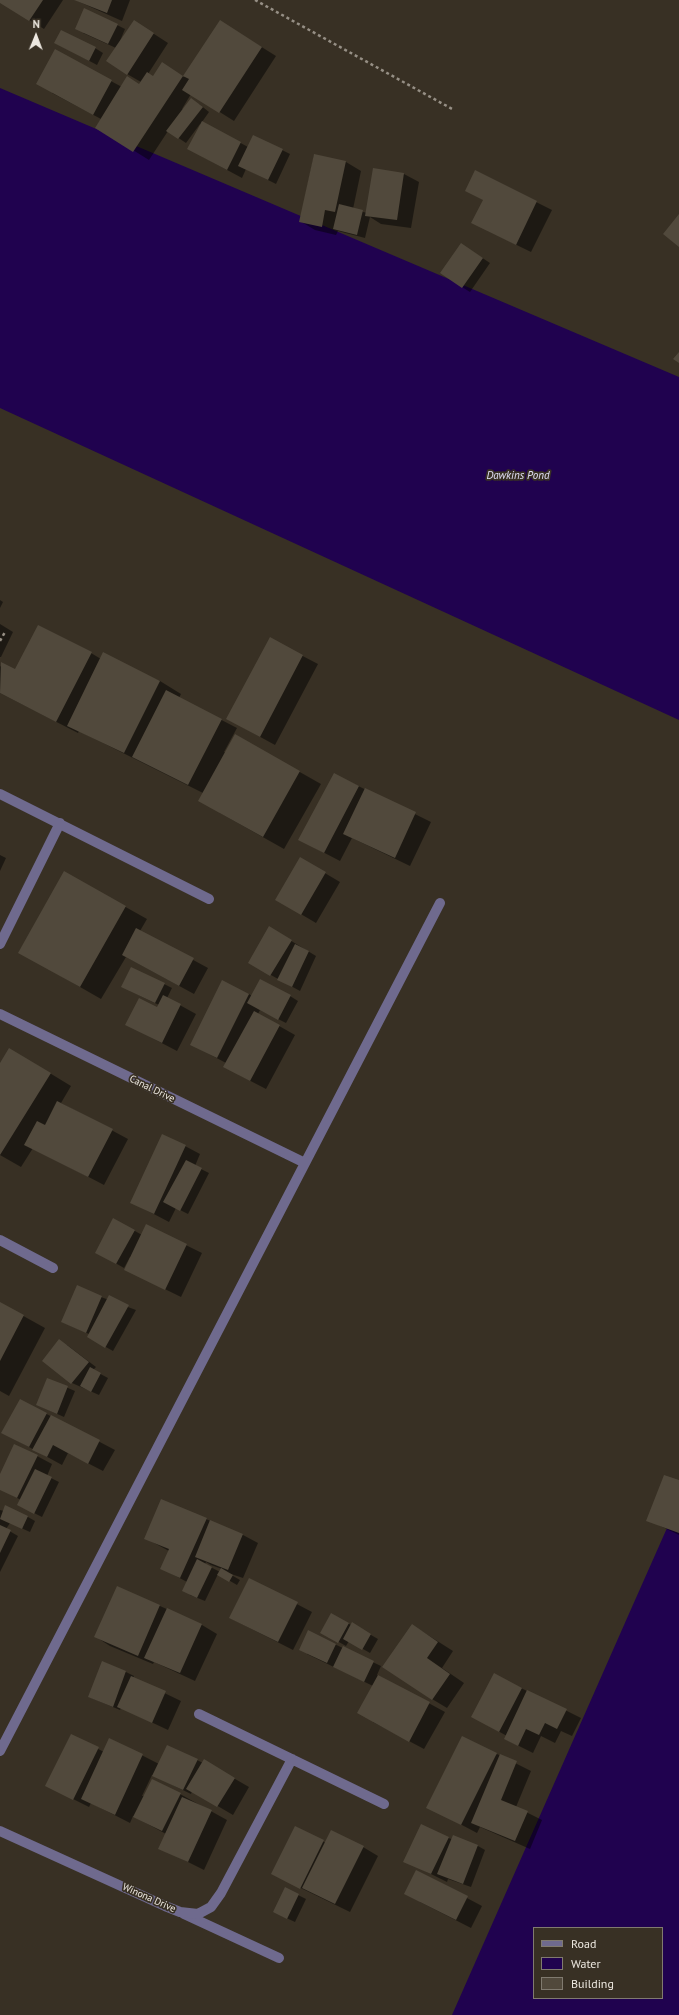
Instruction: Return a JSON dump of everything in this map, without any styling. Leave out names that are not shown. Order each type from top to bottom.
[{"type":"street","points":[[0,794],[209,899]]},
{"type":"street","points":[[0,944],[60,823]]},
{"type":"street","points":[[0,1751],[440,903]]},
{"type":"street","name":"Canal Drive","points":[[0,1014],[305,1164]]},
{"type":"street","points":[[0,1240],[54,1268]]},
{"type":"street","points":[[199,1714],[384,1804]]},
{"type":"street","name":"Winona Drive","points":[[0,1831],[180,1912],[198,1914],[211,1907],[221,1893],[292,1759]]},
{"type":"street","points":[[180,1912],[279,1958]]},
{"type":"path","points":[[255,0],[454,110]]},
{"type":"path","points":[[0,641],[4,632]]},
{"type":"water","name":"Dawkins Pond","points":[[0,88],[679,377],[679,720],[0,408]]},
{"type":"water","points":[[679,1501],[679,2015],[452,2015]]},
{"type":"building","points":[[0,0],[43,0],[29,21],[0,3]]},
{"type":"building","points":[[74,0],[112,0],[107,13]]},
{"type":"building","points":[[84,8],[118,24],[108,44],[75,29]]},
{"type":"building","points":[[134,20],[154,33],[127,75],[106,61]]},
{"type":"building","points":[[220,20],[262,47],[219,113],[182,90],[189,79],[183,76]]},
{"type":"building","points":[[61,30],[96,47],[89,61],[54,43]]},
{"type":"building","points":[[55,49],[112,80],[93,115],[36,84]]},
{"type":"building","points":[[162,62],[183,76],[133,152],[95,128],[127,76],[139,84],[147,72],[153,76]]},
{"type":"building","points":[[191,98],[203,107],[178,139],[166,131]]},
{"type":"building","points":[[202,121],[241,142],[227,170],[187,149]]},
{"type":"building","points":[[253,135],[283,149],[268,180],[238,166]]},
{"type":"building","points":[[314,154],[346,161],[335,212],[325,210],[322,227],[299,222]]},
{"type":"building","points":[[373,168],[404,173],[397,220],[365,216]]},
{"type":"building","points":[[475,170],[537,201],[516,245],[471,223],[483,200],[465,191]]},
{"type":"building","points":[[339,204],[363,210],[357,235],[333,229]]},
{"type":"building","points":[[679,214],[679,247],[663,234]]},
{"type":"building","points":[[461,243],[483,258],[462,288],[440,273]]},
{"type":"building","points":[[679,352],[679,363],[673,359]]},
{"type":"building","points":[[38,625],[92,652],[56,722],[0,693],[1,662],[15,669]]},
{"type":"building","points":[[270,637],[303,655],[260,737],[226,719]]},
{"type":"building","points":[[103,652],[160,681],[124,753],[67,726]]},
{"type":"building","points":[[166,690],[222,719],[188,785],[132,757]]},
{"type":"building","points":[[235,734],[300,771],[263,837],[198,801]]},
{"type":"building","points":[[334,773],[359,786],[324,853],[298,840]]},
{"type":"building","points":[[365,788],[416,812],[395,858],[343,834]]},
{"type":"building","points":[[300,857],[326,872],[301,915],[275,900]]},
{"type":"building","points":[[64,871],[126,906],[80,987],[18,953]]},
{"type":"building","points":[[269,926],[292,940],[270,976],[248,963]]},
{"type":"building","points":[[136,928],[194,958],[179,986],[122,955]]},
{"type":"building","points":[[295,944],[309,951],[292,987],[277,980]]},
{"type":"building","points":[[131,967],[165,983],[155,1003],[121,987]]},
{"type":"building","points":[[260,979],[291,995],[278,1020],[247,1003]]},
{"type":"building","points":[[222,980],[249,994],[217,1058],[190,1045]]},
{"type":"building","points":[[163,995],[181,1004],[162,1043],[125,1025],[139,998],[157,1007]]},
{"type":"building","points":[[254,1011],[280,1025],[250,1081],[223,1067]]},
{"type":"building","points":[[9,1048],[51,1073],[0,1155],[0,1063]]},
{"type":"building","points":[[57,1101],[113,1129],[88,1177],[24,1145],[37,1121],[45,1125]]},
{"type":"building","points":[[162,1134],[186,1145],[154,1214],[130,1203]]},
{"type":"building","points":[[186,1160],[202,1168],[180,1211],[163,1202]]},
{"type":"building","points":[[113,1218],[135,1230],[116,1264],[95,1253]]},
{"type":"building","points":[[146,1224],[187,1244],[165,1290],[124,1270]]},
{"type":"building","points":[[77,1285],[102,1296],[86,1333],[61,1322]]},
{"type":"building","points":[[109,1295],[129,1305],[105,1348],[87,1337]]},
{"type":"building","points":[[0,1302],[24,1315],[0,1361]]},
{"type":"building","points":[[59,1339],[89,1362],[71,1384],[42,1361]]},
{"type":"building","points":[[90,1367],[101,1373],[91,1392],[80,1386]]},
{"type":"building","points":[[47,1378],[68,1386],[57,1414],[36,1405]]},
{"type":"building","points":[[20,1399],[47,1413],[29,1447],[1,1433]]},
{"type":"building","points":[[51,1415],[100,1440],[88,1464],[53,1445],[47,1457],[32,1450]]},
{"type":"building","points":[[14,1444],[38,1455],[17,1498],[0,1490],[0,1474]]},
{"type":"building","points":[[35,1469],[52,1477],[34,1514],[17,1505]]},
{"type":"building","points":[[664,1475],[679,1480],[679,1533],[646,1521]]},
{"type":"building","points":[[161,1499],[207,1518],[180,1578],[160,1569],[169,1549],[144,1539]]},
{"type":"building","points":[[5,1505],[28,1516],[22,1529],[0,1519]]},
{"type":"building","points":[[210,1520],[243,1534],[228,1570],[195,1557]]},
{"type":"building","points":[[0,1525],[11,1530],[0,1553]]},
{"type":"building","points":[[197,1559],[212,1567],[197,1598],[182,1591]]},
{"type":"building","points":[[221,1568],[233,1575],[229,1582],[217,1575]]},
{"type":"building","points":[[249,1578],[298,1602],[278,1642],[229,1618]]},
{"type":"building","points":[[117,1586],[160,1605],[138,1656],[94,1637]]},
{"type":"building","points":[[167,1608],[202,1624],[180,1673],[144,1658]]},
{"type":"building","points":[[331,1613],[349,1623],[338,1643],[320,1633]]},
{"type":"building","points":[[352,1622],[371,1634],[362,1650],[343,1639]]},
{"type":"building","points":[[412,1624],[438,1642],[427,1658],[450,1674],[432,1700],[382,1667]]},
{"type":"building","points":[[308,1630],[336,1644],[327,1663],[299,1650]]},
{"type":"building","points":[[343,1646],[374,1661],[364,1682],[333,1667]]},
{"type":"building","points":[[102,1661],[126,1671],[113,1707],[88,1697]]},
{"type":"building","points":[[494,1673],[522,1688],[499,1732],[471,1717]]},
{"type":"building","points":[[378,1675],[430,1702],[409,1742],[357,1713]]},
{"type":"building","points":[[131,1676],[166,1691],[152,1723],[117,1707]]},
{"type":"building","points":[[527,1690],[567,1709],[557,1729],[545,1723],[539,1735],[526,1729],[518,1746],[504,1739]]},
{"type":"building","points":[[71,1734],[99,1747],[73,1800],[45,1786]]},
{"type":"building","points":[[462,1736],[497,1753],[461,1825],[426,1808]]},
{"type":"building","points":[[109,1738],[143,1754],[115,1815],[81,1799]]},
{"type":"building","points":[[167,1745],[198,1759],[183,1790],[152,1776]]},
{"type":"building","points":[[500,1754],[517,1761],[501,1800],[528,1811],[515,1841],[471,1823]]},
{"type":"building","points":[[204,1759],[235,1778],[217,1807],[186,1789]]},
{"type":"building","points":[[152,1779],[181,1793],[162,1831],[133,1817]]},
{"type":"building","points":[[182,1797],[212,1810],[188,1862],[158,1849]]},
{"type":"building","points":[[421,1824],[449,1837],[431,1874],[403,1862]]},
{"type":"building","points":[[295,1826],[324,1840],[300,1889],[271,1874]]},
{"type":"building","points":[[331,1830],[364,1846],[335,1904],[302,1888]]},
{"type":"building","points":[[453,1835],[478,1845],[463,1884],[437,1874]]},
{"type":"building","points":[[416,1870],[468,1896],[456,1920],[404,1894]]},
{"type":"building","points":[[285,1887],[299,1894],[287,1919],[273,1912]]}]
